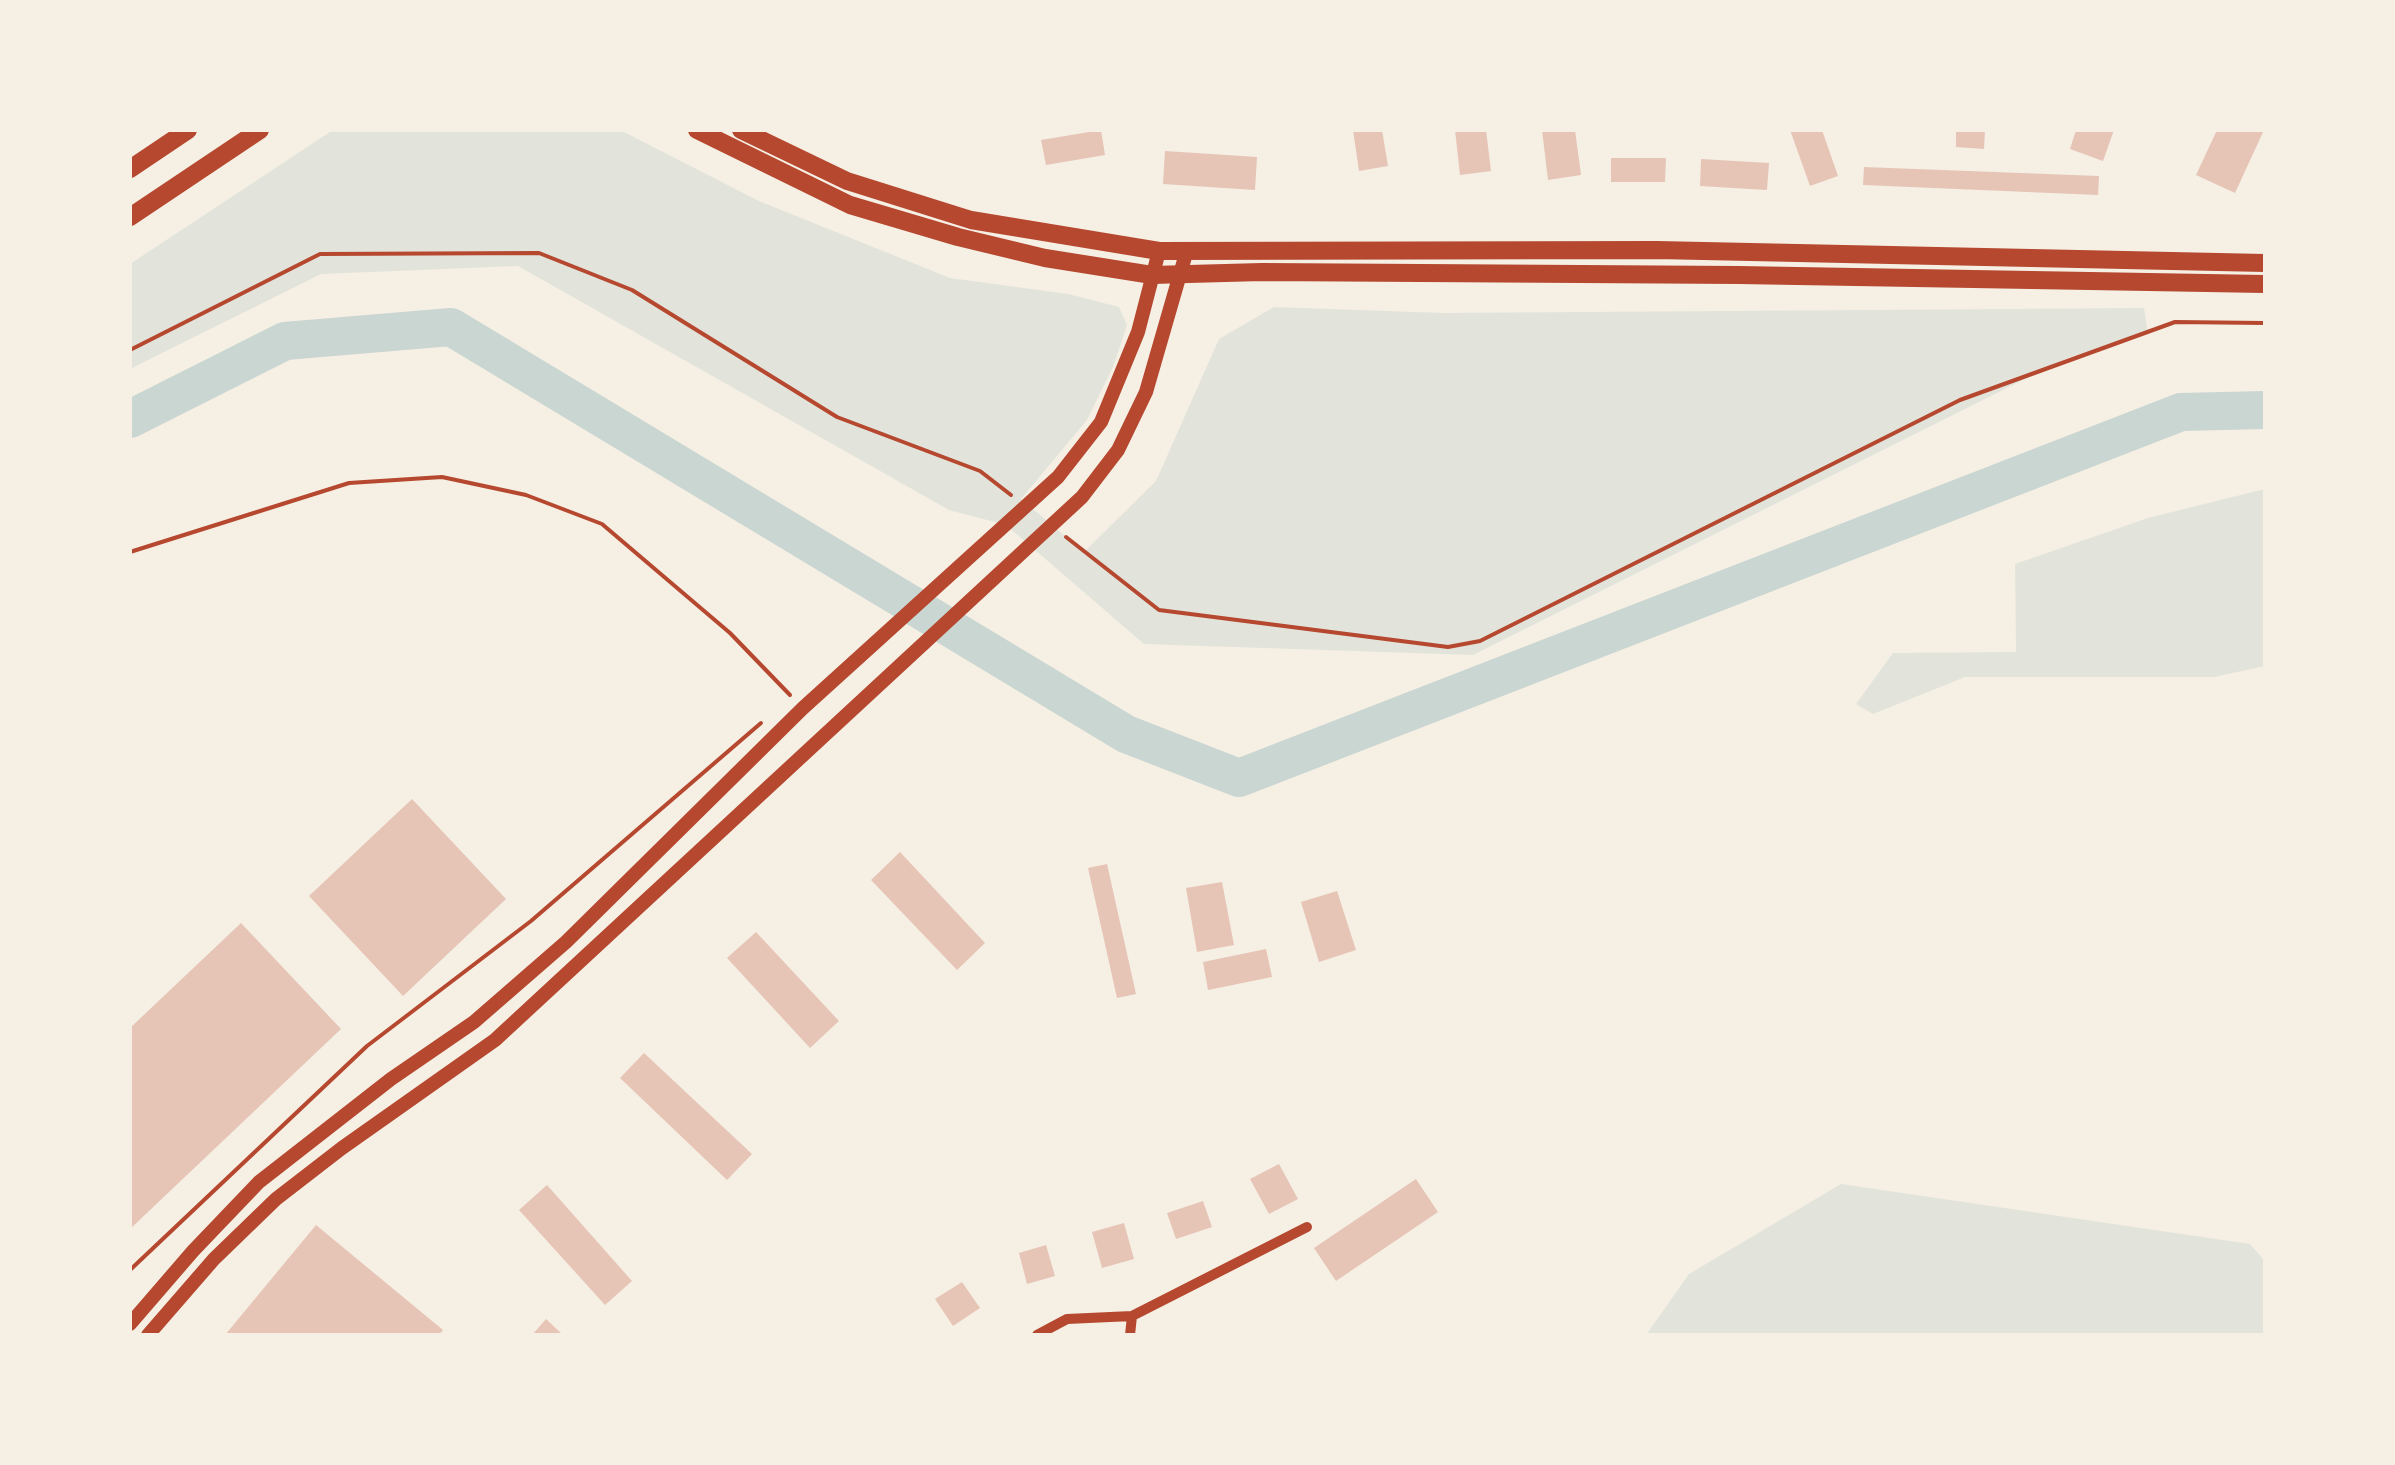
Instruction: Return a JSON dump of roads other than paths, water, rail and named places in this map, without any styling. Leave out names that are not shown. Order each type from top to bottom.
[{"type":"highway","points":[[130,169],[188,130]]},
{"type":"highway","points":[[130,218],[260,130]]},
{"type":"highway","points":[[696,130],[850,205],[1027,254],[1152,276],[1282,272],[1739,275],[2265,284]]},
{"type":"highway","points":[[741,130],[848,180],[970,220],[1159,251],[1657,250],[2265,263]]},
{"type":"main road","points":[[148,1335],[214,1259],[276,1199],[495,1040],[1082,497],[1118,450],[1146,392],[1187,250]]},
{"type":"main road","points":[[130,1324],[259,1182],[500,999],[566,942],[803,708],[1058,477],[1102,422],[1138,332],[1159,251]]},
{"type":"street","points":[[1037,1335],[1067,1319],[1132,1316],[1306,1228]]},
{"type":"street","points":[[1130,1335],[1132,1316]]},
{"type":"waterway","points":[[130,419],[285,341],[451,327],[1126,734],[1239,778],[2181,412],[2265,410]]}]
